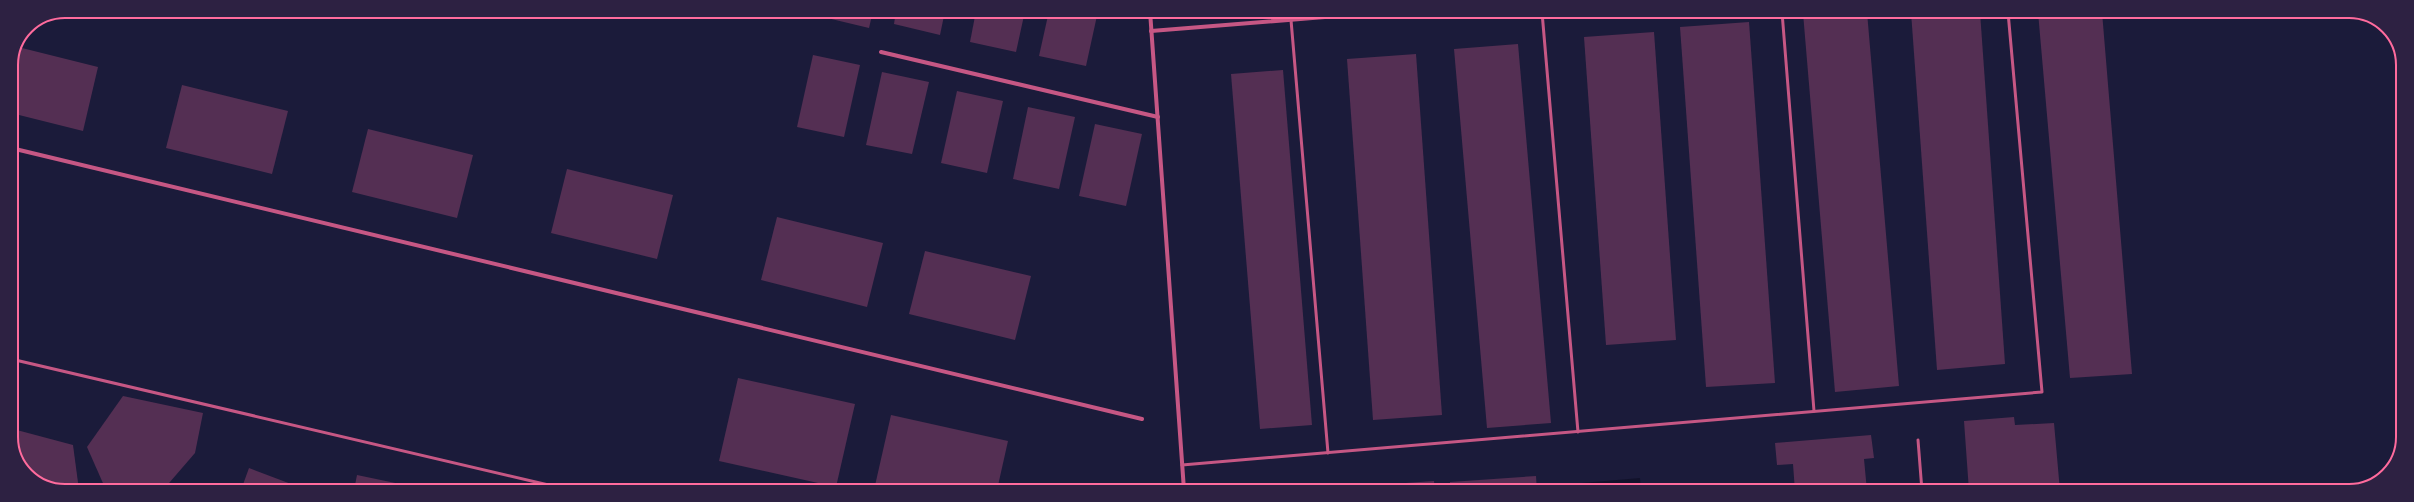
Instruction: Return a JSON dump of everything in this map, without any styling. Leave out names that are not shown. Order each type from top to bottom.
[{"type":"street","points":[[1150,18],[1184,484]]},
{"type":"street","points":[[1151,31],[1315,18]]},
{"type":"street","points":[[881,52],[1158,117]]},
{"type":"street","points":[[18,150],[1142,419]]},
{"type":"lane","points":[[1543,18],[1578,432]]},
{"type":"lane","points":[[1782,18],[1814,411]]},
{"type":"lane","points":[[1182,465],[2042,392],[2009,18]]},
{"type":"lane","points":[[1291,20],[1328,453]]},
{"type":"lane","points":[[18,361],[544,484]]},
{"type":"lane","points":[[1918,440],[1921,484]]},
{"type":"shaded area","points":[[1640,478],[1640,484],[1582,484]]},
{"type":"building","points":[[827,18],[871,18],[869,28]]},
{"type":"building","points":[[895,18],[944,18],[940,35],[894,24]]},
{"type":"building","points":[[975,18],[1023,18],[1016,52],[970,42]]},
{"type":"building","points":[[1047,18],[1096,18],[1086,66],[1039,56]]},
{"type":"building","points":[[1803,18],[1868,18],[1899,386],[1835,392]]},
{"type":"building","points":[[1911,18],[1980,18],[2005,364],[1937,370]]},
{"type":"building","points":[[2039,18],[2102,18],[2132,374],[2070,378]]},
{"type":"building","points":[[1749,22],[1775,383],[1706,387],[1680,27]]},
{"type":"building","points":[[1654,32],[1676,340],[1606,345],[1584,37]]},
{"type":"building","points":[[1518,44],[1551,423],[1487,428],[1454,49]]},
{"type":"building","points":[[22,48],[98,67],[83,131],[18,115],[18,65]]},
{"type":"building","points":[[1416,54],[1442,415],[1373,420],[1347,59]]},
{"type":"building","points":[[813,55],[860,65],[844,137],[797,127]]},
{"type":"building","points":[[1283,70],[1312,425],[1260,429],[1231,74]]},
{"type":"building","points":[[882,72],[929,82],[912,154],[866,145]]},
{"type":"building","points":[[182,85],[288,111],[272,174],[166,148]]},
{"type":"building","points":[[957,91],[1003,101],[987,173],[941,163]]},
{"type":"building","points":[[1028,107],[1075,117],[1059,189],[1013,179]]},
{"type":"building","points":[[1095,124],[1142,134],[1126,206],[1079,196]]},
{"type":"building","points":[[368,129],[473,155],[457,218],[352,192]]},
{"type":"building","points":[[567,169],[673,195],[657,259],[551,233]]},
{"type":"building","points":[[777,217],[883,243],[867,307],[761,280]]},
{"type":"building","points":[[925,251],[1031,276],[1015,340],[909,314]]},
{"type":"building","points":[[738,378],[855,404],[837,484],[822,484],[719,461]]},
{"type":"building","points":[[123,396],[203,413],[195,453],[168,484],[103,484],[87,447]]},
{"type":"building","points":[[891,415],[1008,441],[998,484],[875,484]]},
{"type":"building","points":[[2014,417],[2015,425],[2054,423],[2059,484],[1968,484],[1964,421]]},
{"type":"building","points":[[18,430],[73,445],[78,484],[50,482],[36,474],[24,461],[19,446]]},
{"type":"building","points":[[1871,435],[1874,458],[1864,459],[1866,484],[1794,484],[1793,464],[1777,465],[1775,443]]},
{"type":"building","points":[[249,468],[291,484],[243,484]]},
{"type":"building","points":[[357,475],[400,484],[355,484]]},
{"type":"building","points":[[1536,476],[1537,484],[1450,484],[1450,482]]},
{"type":"building","points":[[1434,481],[1434,484],[1391,484]]}]
